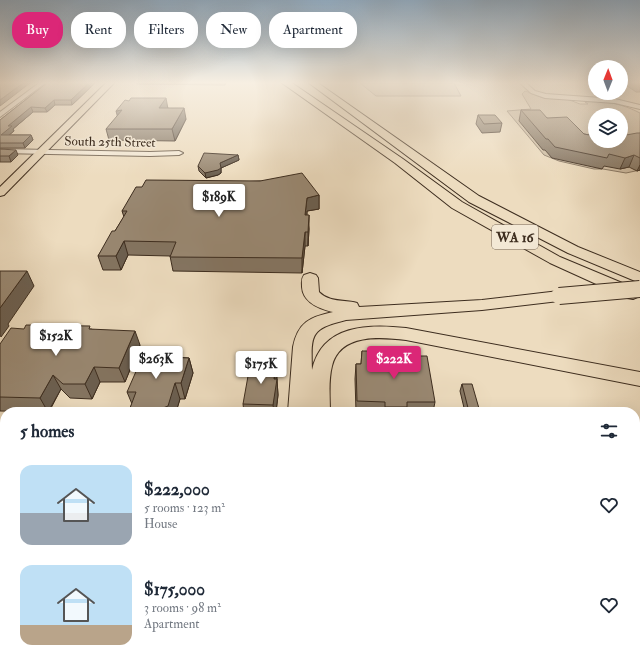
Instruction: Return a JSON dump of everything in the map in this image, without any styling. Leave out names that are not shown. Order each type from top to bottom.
[{"type":"highway","points":[[331,114],[399,161]]},
{"type":"highway","name":"WA 16","points":[[344,114],[399,161],[458,206],[555,260],[640,297]]},
{"type":"highway","name":"WA 16","points":[[357,114],[474,199],[573,250],[640,278]]},
{"type":"highway","points":[[371,114],[446,178]]},
{"type":"highway","points":[[310,278],[311,293],[319,302],[326,305],[335,307],[368,307],[392,310]]},
{"type":"highway","points":[[299,407],[302,347],[304,337],[310,328],[319,321],[346,314],[482,305],[640,289]]},
{"type":"highway","points":[[320,407],[322,364],[326,355],[334,345],[344,339],[356,334],[369,332],[406,334],[640,378]]},
{"type":"main road","points":[[0,193],[79,114]]},
{"type":"street","name":"South 25th Street","points":[[0,151],[150,154],[180,152]]},
{"type":"shaded area","points":[[509,114],[588,114],[588,148],[628,148],[628,114],[640,114],[640,170],[626,173],[594,169],[559,161],[544,155]]},
{"type":"building","points":[[8,114],[23,114],[8,126],[12,126],[1,135],[31,135],[23,143],[0,143],[0,120]]},
{"type":"building","points":[[119,114],[181,114],[172,129],[106,129]]},
{"type":"building","points":[[524,114],[543,114],[547,118],[567,117],[584,134],[588,135],[588,148],[628,148],[628,135],[640,133],[640,158],[634,155],[625,158],[609,154],[607,158],[555,147],[548,139],[546,139]]},
{"type":"building","points":[[478,115],[495,115],[502,123],[484,124]]},
{"type":"building","points":[[0,149],[16,150],[9,156],[0,156]]},
{"type":"building","points":[[204,153],[238,155],[220,163],[221,168],[218,170],[205,173],[198,166]]},
{"type":"building","points":[[302,173],[319,195],[307,198],[305,215],[309,215],[308,232],[305,232],[302,258],[170,257],[176,242],[124,241],[116,256],[98,256],[112,231],[115,231],[127,211],[122,211],[136,187],[142,187],[146,180],[260,181]]},
{"type":"building","points":[[0,271],[27,271],[0,308]]},
{"type":"building","points":[[26,325],[90,326],[89,329],[135,331],[119,368],[94,367],[85,384],[63,384],[53,375],[40,398],[0,397],[0,344],[11,328],[24,329]]},
{"type":"building","points":[[145,351],[168,352],[167,357],[189,358],[181,383],[175,383],[168,406],[130,407],[136,392],[127,392]]},
{"type":"building","points":[[362,351],[373,351],[374,356],[427,356],[435,402],[407,402],[407,407],[385,407],[385,402],[357,401],[356,364],[361,364]]},
{"type":"building","points":[[250,365],[276,365],[274,379],[277,379],[273,405],[243,404]]},
{"type":"building","points":[[462,384],[472,384],[479,407],[468,407]]}]
